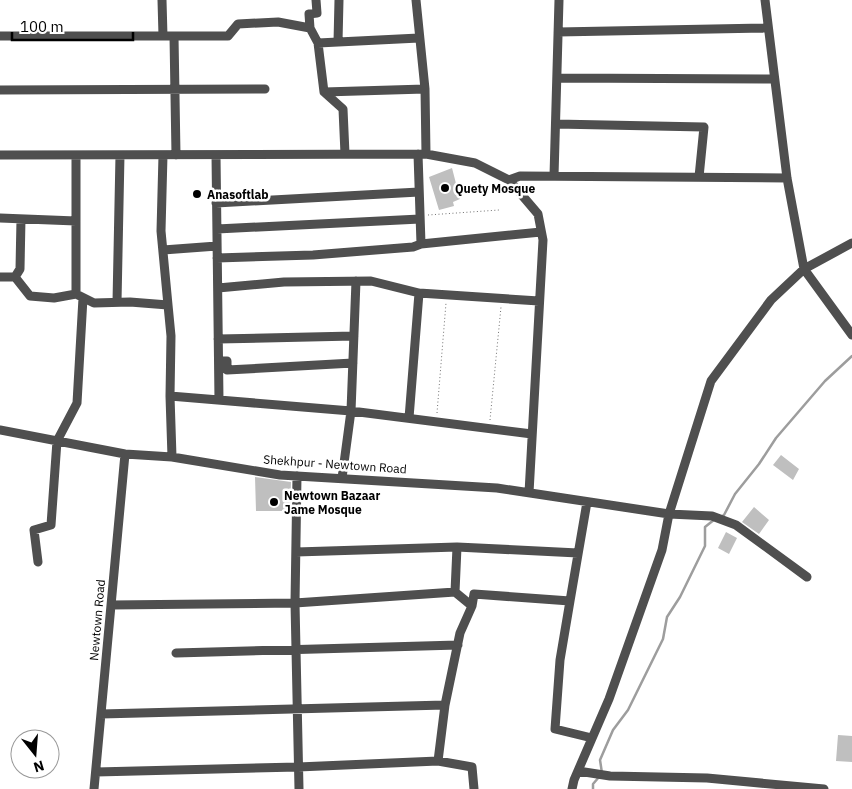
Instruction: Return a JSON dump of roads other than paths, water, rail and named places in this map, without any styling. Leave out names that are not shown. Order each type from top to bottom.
[{"type":"street","points":[[162,0],[163,36]]},
{"type":"street","points":[[316,0],[317,13],[309,14],[310,28],[318,43],[324,92],[343,109],[345,154]]},
{"type":"street","points":[[338,42],[339,0]]},
{"type":"street","points":[[416,0],[425,89],[419,192],[421,244]]},
{"type":"street","points":[[554,176],[559,0]]},
{"type":"street","points":[[765,0],[787,178],[804,269],[852,335]]},
{"type":"street","points":[[0,36],[228,36],[238,24],[278,22],[310,28]]},
{"type":"street","points":[[558,32],[768,28]]},
{"type":"street","points":[[174,36],[176,156]]},
{"type":"street","points":[[318,43],[419,38]]},
{"type":"street","points":[[557,78],[774,79]]},
{"type":"street","points":[[0,90],[265,89]]},
{"type":"street","points":[[324,92],[425,89]]},
{"type":"street","points":[[556,124],[704,127],[699,177]]},
{"type":"street","points":[[0,155],[422,154],[475,163],[509,180],[538,214],[543,240],[529,493]]},
{"type":"street","points":[[38,562],[34,530],[51,525],[57,441],[77,403],[79,296],[76,155]]},
{"type":"street","points":[[216,155],[219,400]]},
{"type":"street","points":[[117,302],[120,156]]},
{"type":"street","points":[[163,156],[161,231],[171,336],[172,457]]},
{"type":"street","points":[[509,180],[520,176],[787,178]]},
{"type":"street","points":[[216,203],[419,192]]},
{"type":"street","points":[[217,229],[420,217]]},
{"type":"street","points":[[0,218],[76,221]]},
{"type":"street","points":[[15,277],[20,269],[21,219]]},
{"type":"street","points":[[217,258],[313,255],[412,247],[421,244],[541,232]]},
{"type":"street","points":[[572,789],[609,699],[662,550],[668,514],[711,381],[771,300],[804,269],[852,243]]},
{"type":"street","points":[[163,250],[217,246]]},
{"type":"street","points":[[0,277],[15,277]]},
{"type":"street","points":[[15,277],[30,296],[54,298],[79,296],[94,303],[130,302],[168,305]]},
{"type":"street","points":[[342,478],[351,411],[356,281]]},
{"type":"street","points":[[218,288],[284,282],[371,281],[419,293],[539,301]]},
{"type":"street","points":[[409,418],[419,293]]},
{"type":"street","points":[[218,340],[354,336]]},
{"type":"street","points":[[219,360],[227,361],[228,370],[353,363]]},
{"type":"street","points":[[170,396],[351,411],[532,434]]},
{"type":"street","name":"Shekhpur - Newtown Road","points":[[0,430],[125,454],[172,457],[280,475],[497,488],[668,514],[712,516],[736,525],[807,577]]},
{"type":"street","name":"Newtown Road","points":[[94,789],[125,454]]},
{"type":"street","points":[[297,476],[295,603],[299,789]]},
{"type":"street","points":[[587,502],[560,660],[555,729],[592,738]]},
{"type":"street","points":[[296,552],[457,547],[578,553]]},
{"type":"street","points":[[455,592],[457,547]]},
{"type":"street","points":[[111,606],[295,603],[455,592],[472,606]]},
{"type":"street","points":[[438,761],[446,705],[460,633],[472,606],[474,594],[570,601]]},
{"type":"street","points":[[176,653],[458,645]]},
{"type":"street","points":[[101,714],[446,705]]},
{"type":"street","points":[[96,772],[438,761],[472,767],[474,789]]},
{"type":"street","points":[[578,771],[610,776],[707,778],[824,789]]},
{"type":"waterway","points":[[720,517],[724,515],[735,494],[759,464],[776,438],[825,381],[852,356]]},
{"type":"waterway","points":[[602,773],[600,760],[613,730],[628,710],[663,639],[667,617],[680,597],[705,546],[705,527],[715,519]]},
{"type":"waterway","points":[[593,789],[593,784],[599,777]]},
{"type":"place","name":"Quety Mosque","points":[[445,188]]},
{"type":"place","name":"Anasoftlab","points":[[197,194]]},
{"type":"place","name":"Newtown Bazaar Jame Mosque","points":[[274,502]]}]
